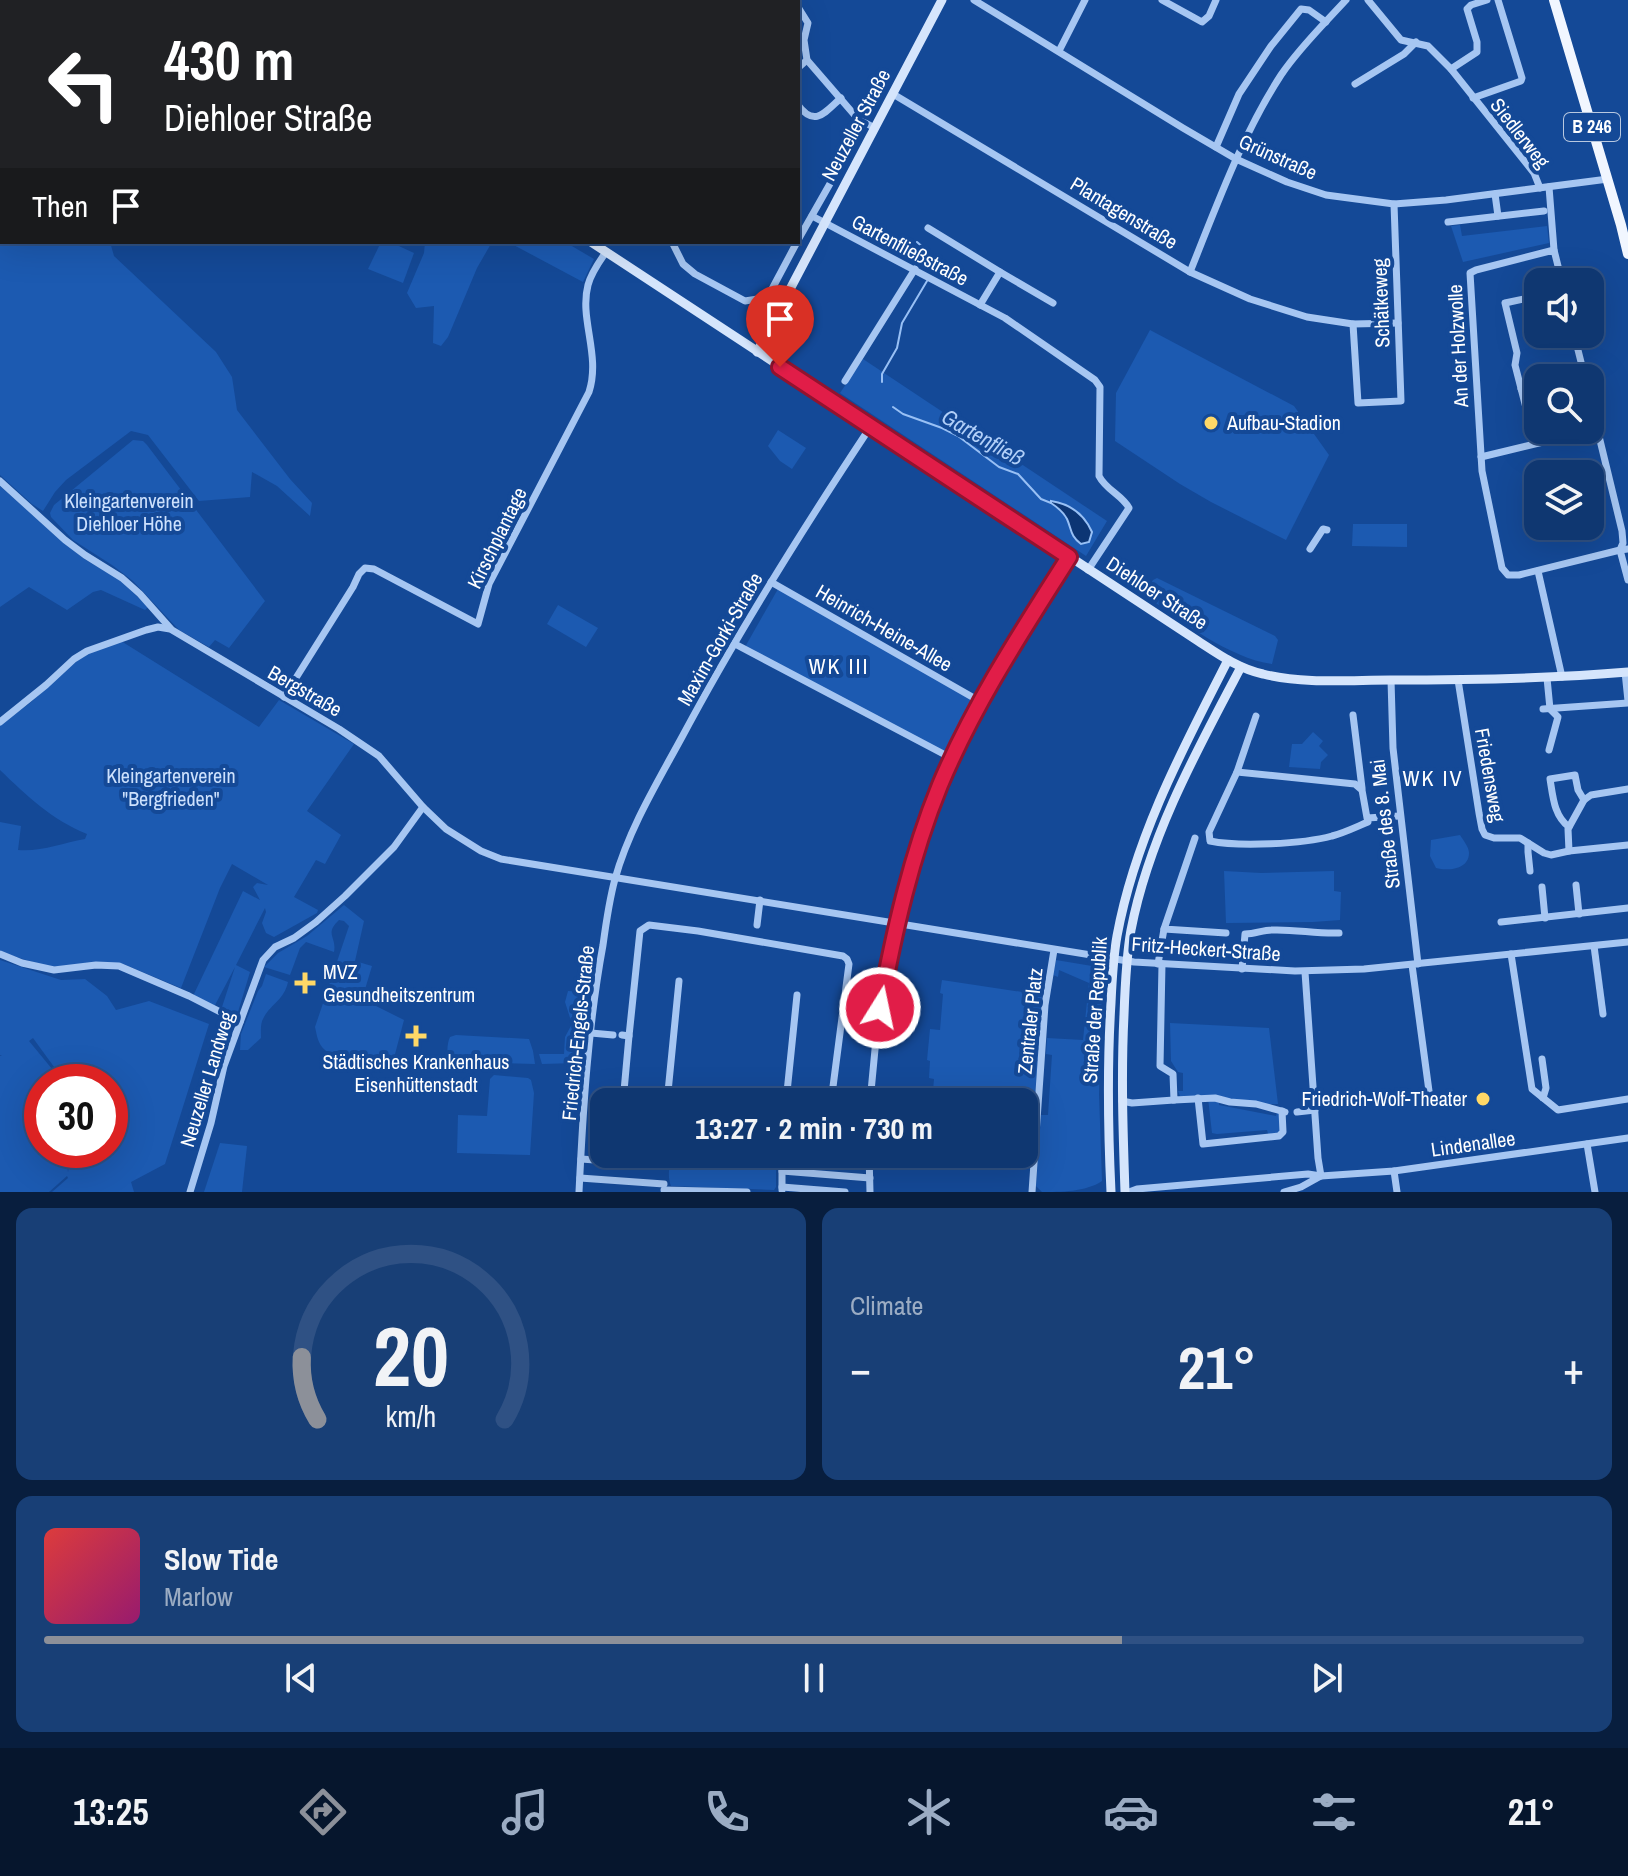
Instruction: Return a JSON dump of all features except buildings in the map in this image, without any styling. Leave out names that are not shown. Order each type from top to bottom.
[{"type":"main road","name":"B 246","points":[[1554,0],[1628,254]]},
{"type":"street","name":"Neuzeller Straße","points":[[757,352],[942,0]]},
{"type":"street","name":"Grünstraße","points":[[974,0],[1236,159],[1287,182],[1326,195],[1394,204],[1608,179]]},
{"type":"street","points":[[1059,51],[1085,0]]},
{"type":"street","points":[[1162,0],[1202,22],[1209,16],[1216,0]]},
{"type":"street","points":[[1190,272],[1257,116],[1282,73],[1346,0]]},
{"type":"street","name":"Siedlerweg","points":[[1368,0],[1401,40],[1428,46],[1451,69],[1534,173],[1540,188]]},
{"type":"street","points":[[1451,69],[1477,52],[1467,9],[1487,0]]},
{"type":"street","name":"Siedlerweg","points":[[1473,98],[1522,78],[1498,0]]},
{"type":"street","points":[[800,6],[808,23],[801,38],[807,60],[858,119],[875,128]]},
{"type":"street","points":[[1216,147],[1239,94],[1271,46],[1301,9],[1309,10],[1326,22]]},
{"type":"street","points":[[1355,84],[1404,54],[1416,42]]},
{"type":"street","points":[[800,66],[807,60]]},
{"type":"street","name":"Plantagenstraße","points":[[893,94],[1190,272],[1250,299],[1307,317],[1353,324],[1398,323]]},
{"type":"street","points":[[800,108],[812,117],[820,117],[841,98]]},
{"type":"street","points":[[800,237],[856,138],[858,119]]},
{"type":"street","points":[[1549,187],[1558,268]]},
{"type":"street","points":[[1495,194],[1498,216]]},
{"type":"street","name":"Schätkeweg","points":[[1353,324],[1358,403],[1401,401],[1394,204]]},
{"type":"street","points":[[1448,222],[1544,211]]},
{"type":"street","name":"Gartenfließstraße","points":[[812,216],[1005,318],[1095,380],[1100,387],[1099,476],[1103,485],[1126,502],[1129,508],[1088,570]]},
{"type":"street","name":"Gartenfließstraße","points":[[928,228],[1053,303]]},
{"type":"street","name":"Diehloer Straße","points":[[594,244],[1088,570],[1241,667],[1283,678],[1391,680],[1547,678],[1626,672],[1628,702],[1546,709]]},
{"type":"street","points":[[673,244],[683,264],[695,274],[745,301],[764,298],[796,244]]},
{"type":"street","name":"An der Holzwolle","points":[[1554,250],[1470,273],[1482,471],[1502,568],[1508,575],[1519,575],[1624,550]]},
{"type":"street","name":"Kirschplantage","points":[[284,697],[365,568],[374,569],[478,624],[489,584],[589,392],[594,367],[587,288],[606,252]]},
{"type":"street","points":[[845,381],[915,269]]},
{"type":"street","name":"Gartenfließstraße","points":[[980,305],[1000,272]]},
{"type":"street","points":[[1524,299],[1505,303],[1524,401]]},
{"type":"street","name":"Maxim-Gorki-Straße","points":[[615,878],[655,787],[735,644],[795,543],[871,426]]},
{"type":"street","points":[[1481,457],[1531,444]]},
{"type":"street","points":[[1601,444],[1622,531],[1628,580]]},
{"type":"street","name":"Bergstraße","points":[[0,481],[65,540],[122,578],[172,630],[379,756],[423,807],[455,835],[491,856],[615,878]]},
{"type":"street","points":[[1310,549],[1323,529],[1327,530]]},
{"type":"street","points":[[871,1088],[878,1018],[896,924],[935,800],[981,702],[1069,557]]},
{"type":"street","points":[[1538,571],[1562,677]]},
{"type":"street","name":"Heinrich-Heine-Allee","points":[[771,582],[981,702]]},
{"type":"street","points":[[0,722],[87,651],[146,630],[163,627],[172,630]]},
{"type":"street","points":[[735,644],[953,759]]},
{"type":"street","name":"Straße der Republik","points":[[1111,1192],[1108,1097],[1114,959],[1126,893],[1152,820],[1228,660]]},
{"type":"street","name":"Straße der Republik","points":[[1127,1192],[1122,1046],[1126,960],[1138,901],[1164,826],[1241,667]]},
{"type":"street","points":[[1547,678],[1546,709],[1558,717],[1549,750]]},
{"type":"street","name":"Straße des 8. Mai","points":[[1391,680],[1399,816],[1429,1091]]},
{"type":"street","name":"Friedensweg","points":[[1458,680],[1483,832],[1488,837],[1515,837],[1551,855],[1628,845]]},
{"type":"street","points":[[1256,716],[1237,772],[1215,815],[1209,832],[1210,841],[1224,844],[1324,838],[1368,822],[1353,715]]},
{"type":"street","points":[[1547,769],[1556,810],[1569,827]]},
{"type":"street","points":[[1237,772],[1355,784],[1362,790]]},
{"type":"street","points":[[1550,779],[1575,775],[1584,800]]},
{"type":"street","points":[[1569,851],[1569,827],[1584,800],[1591,795],[1628,789]]},
{"type":"street","name":"Neuzeller Landweg","points":[[190,1192],[224,1066],[263,960],[275,947],[316,922],[345,896],[394,847],[423,807]]},
{"type":"street","points":[[1367,818],[1399,816]]},
{"type":"street","points":[[1174,1100],[1173,1074],[1160,1066],[1160,964],[1164,929],[1195,838]]},
{"type":"street","points":[[1528,843],[1530,871]]},
{"type":"street","name":"Fritz-Heckert-Straße","points":[[615,878],[1054,950],[1160,964],[1305,972],[1364,969],[1628,942]]},
{"type":"street","name":"Friedrich-Engels-Straße","points":[[579,1192],[591,1033],[615,878]]},
{"type":"street","points":[[1576,885],[1579,914]]},
{"type":"street","points":[[1542,887],[1545,918]]},
{"type":"street","points":[[757,925],[760,900]]},
{"type":"street","points":[[1501,922],[1628,908]]},
{"type":"street","points":[[624,1088],[626,1035],[640,931],[655,924],[838,954],[847,959],[845,1011],[834,1088]]},
{"type":"street","points":[[1164,929],[1226,933]]},
{"type":"street","points":[[1242,969],[1245,934],[1258,934],[1266,930],[1339,933]]},
{"type":"street","points":[[1594,946],[1603,1014]]},
{"type":"street","name":"Zentraler Platz","points":[[1032,1192],[1045,1005],[1054,950]]},
{"type":"street","points":[[0,954],[54,970],[96,965],[119,966],[240,1022]]},
{"type":"street","points":[[1511,954],[1532,1089],[1558,1110],[1628,1099]]},
{"type":"street","points":[[1305,972],[1321,1176]]},
{"type":"street","points":[[668,1088],[679,981]]},
{"type":"street","points":[[787,1088],[797,995]]},
{"type":"street","points":[[859,1014],[878,1018]]},
{"type":"street","points":[[591,1033],[613,1035]]},
{"type":"street","points":[[1542,1059],[1546,1088],[1543,1098]]},
{"type":"street","points":[[1122,1101],[1132,1103],[1198,1098],[1215,1098],[1256,1104],[1283,1112],[1283,1132],[1279,1136],[1203,1144],[1198,1098]]},
{"type":"street","points":[[1297,1112],[1315,1110]]},
{"type":"street","name":"Lindenallee","points":[[1127,1192],[1308,1174],[1321,1176],[1394,1171],[1628,1138]]},
{"type":"street","points":[[1587,1144],[1595,1192]]},
{"type":"street","points":[[581,1159],[590,1160]]},
{"type":"street","points":[[664,1188],[665,1168]]},
{"type":"street","points":[[782,1168],[782,1190],[845,1192]]},
{"type":"street","points":[[790,1168],[870,1178]]},
{"type":"street","points":[[870,1168],[870,1192]]},
{"type":"street","points":[[1394,1171],[1397,1192]]},
{"type":"street","name":"Lindenallee","points":[[1284,1192],[1321,1176]]},
{"type":"street","points":[[580,1178],[664,1188],[747,1192]]},
{"type":"green space","points":[[1460,225],[1462,236],[1547,226],[1549,243],[1463,262],[1451,226]]},
{"type":"green space","points":[[0,244],[111,244],[114,256],[216,352],[232,377],[237,410],[312,503],[310,516],[277,486],[252,472],[250,497],[199,501],[148,435],[131,431],[66,480],[43,511],[0,475]]},
{"type":"green space","points":[[380,244],[394,244],[414,253],[403,283],[368,269]]},
{"type":"green space","points":[[425,244],[491,244],[441,346],[433,343],[434,306],[416,308],[407,293]]},
{"type":"green space","points":[[512,244],[568,244],[594,259],[583,282]]},
{"type":"green space","name":"Aufbau-Stadion","points":[[1150,330],[1294,406],[1329,455],[1286,540],[1211,502],[1115,441],[1116,393]]},
{"type":"green space","points":[[863,359],[1107,521],[1086,556],[840,393]]},
{"type":"green space","points":[[778,430],[806,448],[792,469],[780,461],[768,446]]},
{"type":"green space","name":"Kleingartenverein Diehloer Höhe","points":[[133,440],[143,441],[147,445],[265,601],[229,648],[215,640],[209,647],[179,630],[133,581],[73,540],[51,517],[54,505]]},
{"type":"green space","points":[[0,486],[64,543],[120,580],[148,607],[145,610],[101,590],[67,610],[29,587],[0,607]]},
{"type":"green space","points":[[1353,524],[1407,524],[1407,547],[1352,546]]},
{"type":"green space","points":[[1157,578],[1275,636],[1278,640],[1272,664],[1222,646],[1146,596]]},
{"type":"green space","points":[[778,589],[972,699],[944,752],[745,647]]},
{"type":"green space","points":[[558,605],[598,628],[586,647],[547,624]]},
{"type":"green space","name":"Kleingartenverein \"Bergfrieden\"","points":[[121,641],[259,727],[279,700],[354,744],[307,811],[341,835],[325,864],[316,860],[294,897],[318,910],[317,913],[274,937],[266,933],[262,923],[265,908],[236,965],[250,972],[238,1012],[225,1011],[222,1007],[235,967],[214,1007],[193,996],[243,891],[260,900],[253,887],[257,883],[268,885],[232,864],[181,988],[123,964],[103,962],[49,967],[0,952],[0,822],[21,826],[18,850],[85,839],[87,834],[51,814],[0,770],[0,725],[78,660]]},
{"type":"green space","points":[[1313,732],[1323,741],[1319,746],[1328,755],[1321,762],[1320,769],[1289,767],[1292,744],[1302,744]]},
{"type":"green space","points":[[1460,835],[1469,851],[1468,859],[1461,866],[1451,869],[1436,868],[1430,856],[1431,840]]},
{"type":"green space","points":[[1224,871],[1334,871],[1334,891],[1341,892],[1340,920],[1226,923]]},
{"type":"green space","points":[[344,905],[364,921],[355,961],[372,966],[363,996],[404,1020],[394,1058],[339,1056],[325,1050],[318,1040],[315,1027],[349,926],[344,921],[339,920],[332,929],[334,952],[306,942],[300,948],[290,975],[264,967],[278,953],[307,936]]},
{"type":"green space","points":[[0,960],[61,980],[85,979],[107,996],[116,1010],[149,1001],[209,1024],[165,1164],[131,1182],[134,1192],[52,1192],[67,1176],[49,1192],[0,1192]]},
{"type":"green space","points":[[1056,960],[1092,966],[1100,972],[1102,1181],[1081,1189],[1042,1192],[1036,1186],[1041,1115],[1048,1115],[1052,1055],[1046,1054],[1047,1038],[1083,1040],[1089,983],[1059,970],[1058,977],[1053,975]]},
{"type":"green space","points":[[266,974],[288,982],[286,988],[263,1019],[261,1038],[248,1050],[240,1050],[241,1034]]},
{"type":"green space","points":[[942,980],[1042,995],[1036,1088],[933,1088],[934,1079],[929,1078],[930,1061],[927,1060],[930,1029],[940,1030],[943,994],[940,993]]},
{"type":"green space","points":[[568,991],[584,992],[576,1063],[542,1064],[539,1054],[564,1054],[565,1037],[572,1024],[565,1002]]},
{"type":"green space","points":[[1170,1023],[1269,1028],[1278,1104],[1220,1100],[1219,1105],[1276,1116],[1278,1110],[1283,1132],[1269,1137],[1267,1130],[1212,1133],[1208,1098],[1189,1099],[1180,1096],[1178,1091],[1183,1091],[1183,1073],[1178,1072],[1171,1061]]},
{"type":"green space","points":[[450,1037],[529,1039],[535,1064],[450,1062],[448,1043]]},
{"type":"green space","points":[[494,1075],[531,1080],[534,1093],[530,1155],[457,1153],[458,1115],[487,1116],[490,1079]]},
{"type":"green space","points":[[220,1143],[247,1146],[242,1192],[204,1192]]},
{"type":"green space","points":[[670,1168],[776,1168],[776,1187],[774,1190],[671,1186]]},
{"type":"shaded area","points":[[1051,501],[1071,507],[1081,515],[1092,532],[1089,542],[1081,544],[1077,541],[1066,517]]},
{"type":"waterway","name":"Gartenfließ","points":[[917,242],[935,258],[932,272]]},
{"type":"waterway","name":"Gartenfließ","points":[[882,382],[882,374],[897,348],[902,323],[927,281]]},
{"type":"waterway","name":"Gartenfließ","points":[[893,407],[958,436],[999,467],[1018,474],[1041,499],[1051,503]]},
{"type":"tunnel","points":[[848,1012],[859,1014]]},
{"type":"place","name":"Aufbau-Stadion","points":[[1211,423]]},
{"type":"place","name":"MVZ Gesundheitszentrum","points":[[305,983]]},
{"type":"place","name":"Städtisches Krankenhaus Eisenhüttenstadt","points":[[416,1036]]},
{"type":"place","name":"Friedrich-Wolf-Theater","points":[[1483,1099]]},
{"type":"district","name":"WK III","points":[[839,666]]},
{"type":"district","name":"WK IV","points":[[1433,778]]},
{"type":"route","points":[[780,367],[1069,557],[996,676],[941,784],[896,924],[880,1008]]}]
